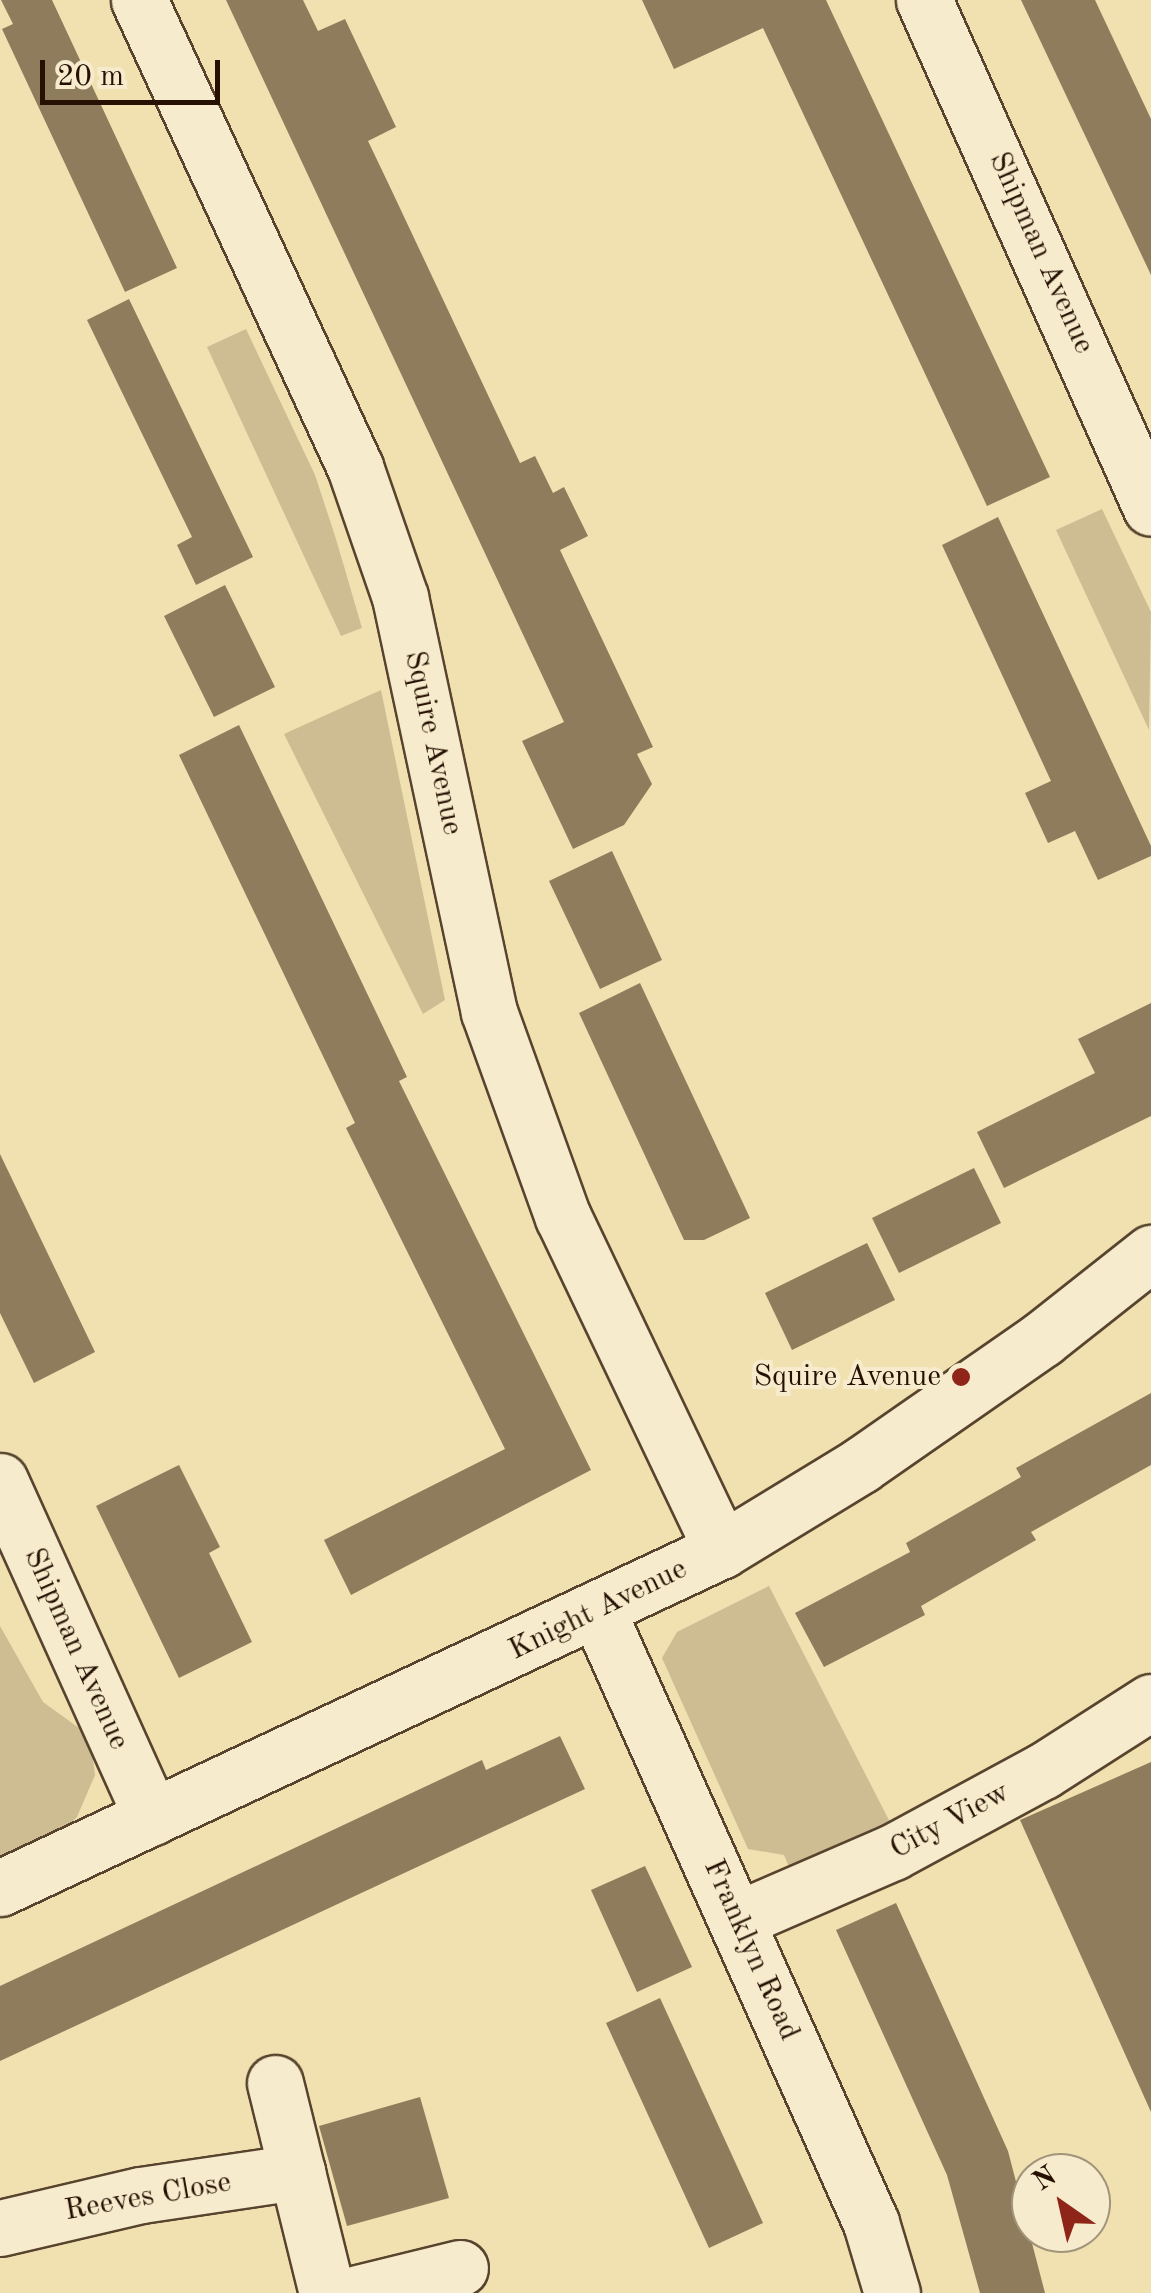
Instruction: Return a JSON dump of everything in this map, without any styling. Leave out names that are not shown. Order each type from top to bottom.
[{"type":"street","name":"Squire Avenue","points":[[138,0],[355,467],[400,597],[489,1012],[563,1217],[722,1550]]},
{"type":"street","name":"Shipman Avenue","points":[[924,0],[1151,508]]},
{"type":"street","name":"Knight Avenue","points":[[0,1888],[598,1612],[722,1550],[861,1465],[1042,1339],[1151,1254]]},
{"type":"street","name":"Shipman Avenue","points":[[0,1480],[152,1817]]},
{"type":"street","name":"Franklyn Road","points":[[598,1612],[871,2223],[892,2293]]},
{"type":"street","name":"City View","points":[[738,1919],[893,1852],[1043,1771],[1151,1702]]},
{"type":"street","points":[[275,2083],[327,2293]]},
{"type":"street","name":"Reeves Close","points":[[0,2228],[141,2195],[297,2172]]},
{"type":"street","points":[[358,2293],[460,2268]]},
{"type":"shaded area","points":[[246,329],[315,475],[336,539],[362,628],[341,636],[207,347]]},
{"type":"shaded area","points":[[1102,509],[1151,612],[1149,730],[1056,530]]},
{"type":"shaded area","points":[[381,690],[445,1000],[423,1014],[284,734]]},
{"type":"shaded area","points":[[769,1586],[893,1828],[791,1872],[784,1855],[748,1849],[662,1658],[677,1632]]},
{"type":"shaded area","points":[[0,1626],[43,1702],[79,1728],[88,1722],[95,1775],[77,1817],[56,1837],[0,1861]]},
{"type":"building","points":[[1,0],[52,0],[177,268],[125,292],[2,29],[13,24]]},
{"type":"building","points":[[226,0],[303,0],[318,31],[345,19],[396,127],[368,141],[520,463],[535,456],[553,493],[564,487],[588,536],[560,550],[653,747],[637,754],[652,784],[624,825],[573,849],[522,741],[564,722]]},
{"type":"building","points":[[642,0],[826,0],[1050,477],[987,506],[763,28],[674,69]]},
{"type":"building","points":[[1021,0],[1095,0],[1151,119],[1151,275]]},
{"type":"building","points":[[129,299],[253,557],[196,585],[177,545],[192,537],[87,320]]},
{"type":"building","points":[[998,517],[1151,846],[1151,856],[1098,880],[1075,831],[1048,843],[1025,793],[1051,781],[942,545]]},
{"type":"building","points":[[225,585],[275,687],[214,717],[164,616]]},
{"type":"building","points":[[239,725],[407,1077],[399,1081],[591,1470],[351,1595],[324,1540],[505,1449],[346,1128],[355,1123],[179,755]]},
{"type":"building","points":[[612,851],[662,960],[600,989],[549,881]]},
{"type":"building","points":[[640,983],[750,1218],[704,1240],[684,1240],[579,1013]]},
{"type":"building","points":[[1151,1003],[1151,1116],[1004,1188],[977,1132],[1095,1073],[1078,1039]]},
{"type":"building","points":[[0,1154],[95,1352],[34,1383],[0,1313]]},
{"type":"building","points":[[974,1168],[1001,1223],[899,1273],[872,1218]]},
{"type":"building","points":[[867,1243],[895,1300],[792,1350],[765,1293]]},
{"type":"building","points":[[1151,1393],[1151,1465],[1031,1532],[1036,1540],[921,1606],[925,1615],[824,1667],[795,1613],[910,1552],[906,1543],[1021,1477],[1016,1468]]},
{"type":"building","points":[[179,1465],[220,1547],[209,1553],[252,1642],[179,1678],[96,1506]]},
{"type":"building","points":[[560,1736],[585,1789],[0,2061],[0,1986],[482,1760],[486,1770]]},
{"type":"building","points":[[1151,1762],[1151,2112],[1020,1820]]},
{"type":"building","points":[[645,1866],[692,1967],[637,1992],[591,1890]]},
{"type":"building","points":[[896,1903],[1008,2151],[1011,2253],[1035,2253],[1045,2293],[980,2293],[947,2175],[836,1930]]},
{"type":"building","points":[[660,1998],[763,2223],[709,2248],[606,2023]]},
{"type":"building","points":[[420,2097],[449,2198],[347,2226],[319,2126]]},
{"type":"place","name":"Squire Avenue","points":[[961,1377]]}]
